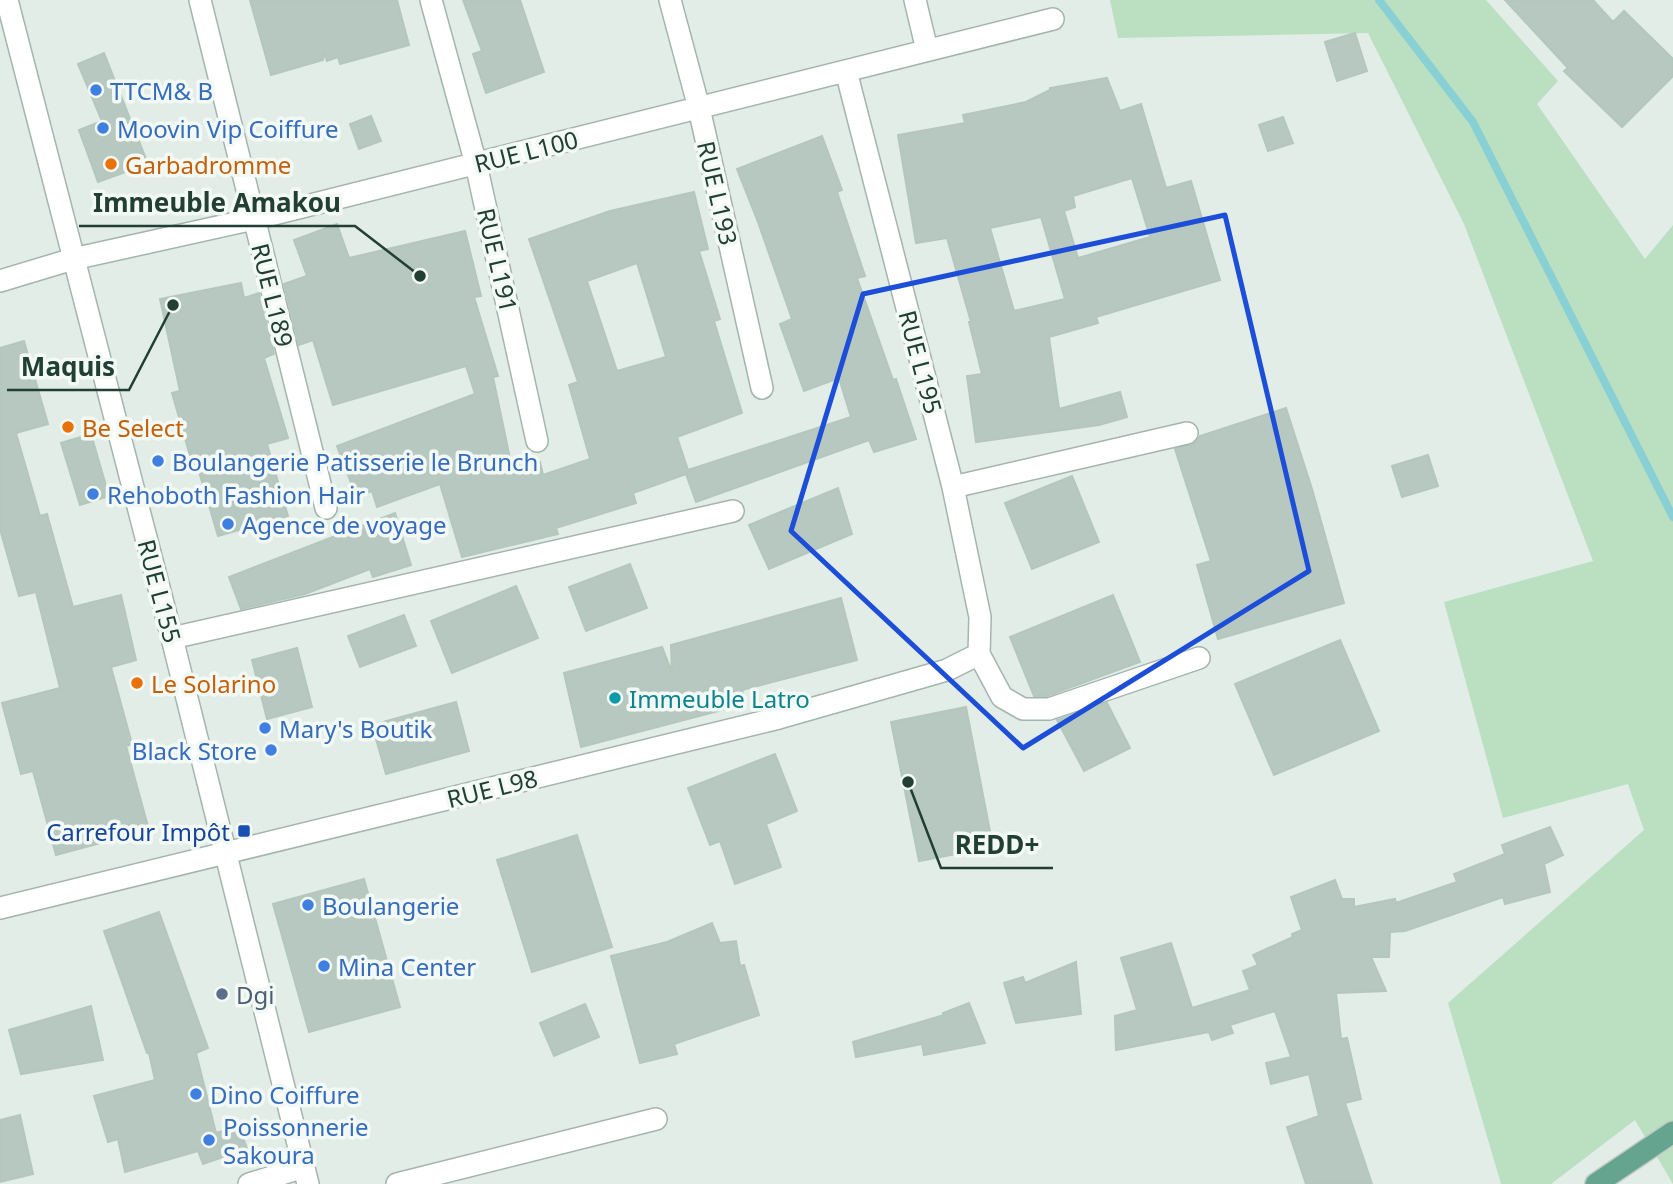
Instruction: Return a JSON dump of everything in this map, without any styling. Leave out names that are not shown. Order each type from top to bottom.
[{"type":"main road","points":[[1596,1184],[1673,1132]]},
{"type":"street","name":"RUE L155","points":[[8,0],[172,638],[306,1176]]},
{"type":"street","name":"RUE L189","points":[[200,0],[326,508]]},
{"type":"street","name":"RUE L191","points":[[431,0],[476,164],[537,441]]},
{"type":"street","name":"RUE L193","points":[[670,0],[699,108],[762,388]]},
{"type":"street","points":[[915,0],[928,50]]},
{"type":"street","name":"RUE L100","points":[[0,281],[73,259],[254,219],[1053,19]]},
{"type":"street","name":"RUE L195","points":[[846,71],[953,487],[979,617],[979,654]]},
{"type":"street","points":[[953,487],[1187,433]]},
{"type":"street","points":[[172,638],[733,511]]},
{"type":"street","points":[[979,654],[1002,697],[1023,709],[1049,709],[1199,658]]},
{"type":"street","name":"RUE L98","points":[[0,908],[779,718],[947,670],[979,654]]},
{"type":"street","points":[[397,1184],[656,1119]]},
{"type":"street","points":[[248,1184],[306,1176]]},
{"type":"highlighted area","points":[[1225,215],[1309,571],[1023,748],[791,531],[863,294]]},
{"type":"green space","points":[[1110,0],[1486,0],[1558,81],[1537,104],[1645,259],[1673,225],[1673,1184],[1635,1120],[1551,1184],[1501,1184],[1448,1003],[1644,830],[1628,784],[1503,818],[1444,602],[1593,561],[1464,224],[1368,33],[1118,38]]},
{"type":"building","points":[[250,0],[397,0],[409,45],[340,64],[338,57],[327,61],[324,53],[323,60],[271,75]]},
{"type":"building","points":[[463,0],[520,0],[544,72],[486,93],[473,54],[482,51]]},
{"type":"building","points":[[1505,0],[1593,0],[1613,22],[1624,11],[1673,59],[1673,76],[1622,127],[1564,71],[1568,68]]},
{"type":"building","points":[[1355,33],[1367,71],[1337,81],[1325,42]]},
{"type":"building","points":[[104,53],[148,164],[98,182],[79,130],[102,121],[78,64]]},
{"type":"building","points":[[1107,78],[1120,111],[1141,104],[1166,188],[1191,181],[1220,280],[1096,317],[1098,323],[1049,337],[1059,409],[1120,392],[1127,417],[1099,425],[976,442],[967,376],[982,374],[971,322],[947,238],[916,243],[898,135],[965,123],[963,115],[1026,102],[1050,88]],"holes":[[[1132,178],[1150,237],[1078,258],[1064,211],[1075,207],[1073,196]],[[1041,217],[1065,299],[1014,311],[990,228]]]},
{"type":"building","points":[[371,116],[381,141],[359,149],[350,124]]},
{"type":"building","points":[[1283,117],[1293,143],[1268,151],[1259,125]]},
{"type":"building","points":[[822,136],[842,190],[837,192],[865,276],[857,278],[916,439],[874,452],[869,440],[696,502],[686,474],[633,493],[636,503],[556,528],[558,534],[462,557],[440,484],[377,507],[372,491],[356,496],[337,446],[475,394],[466,366],[333,405],[313,340],[299,345],[284,284],[307,276],[294,240],[337,224],[349,258],[465,231],[481,296],[474,297],[498,376],[493,377],[512,468],[540,462],[543,475],[590,459],[569,385],[578,382],[529,239],[610,211],[694,192],[708,249],[699,251],[720,319],[714,321],[742,413],[677,437],[688,470],[851,417],[839,378],[804,391],[780,324],[792,319],[737,169]],"holes":[[[637,263],[666,357],[617,371],[587,281]]]},
{"type":"building","points":[[241,283],[244,298],[259,293],[274,354],[264,358],[288,438],[267,444],[288,516],[218,536],[197,465],[193,466],[172,393],[180,391],[160,299]]},
{"type":"building","points":[[24,341],[48,424],[16,433],[40,516],[47,514],[73,607],[121,595],[136,660],[111,667],[132,744],[126,746],[149,830],[56,855],[33,771],[21,774],[2,703],[60,688],[36,592],[19,596],[0,529],[0,348]]},
{"type":"building","points":[[1286,408],[1344,603],[1218,639],[1197,565],[1211,561],[1175,449],[1195,443],[1200,436]]},
{"type":"building","points":[[91,434],[109,496],[80,505],[61,443]]},
{"type":"building","points":[[1428,455],[1438,486],[1402,497],[1392,466]]},
{"type":"building","points":[[1072,476],[1099,542],[1032,569],[1005,503]]},
{"type":"building","points":[[838,488],[852,534],[769,569],[749,525]]},
{"type":"building","points":[[395,513],[411,565],[373,577],[370,569],[305,594],[241,609],[229,577]]},
{"type":"building","points":[[630,564],[647,608],[586,631],[569,587]]},
{"type":"building","points":[[516,586],[538,638],[452,673],[431,621]]},
{"type":"building","points":[[1113,595],[1140,662],[1047,696],[1034,696],[1010,637]]},
{"type":"building","points":[[841,598],[857,660],[742,690],[745,704],[581,747],[564,673],[662,647],[672,672],[671,645]]},
{"type":"building","points":[[404,615],[416,646],[360,667],[348,636]]},
{"type":"building","points":[[1340,640],[1379,731],[1274,775],[1235,684]]},
{"type":"building","points":[[297,648],[312,707],[267,719],[252,660]]},
{"type":"building","points":[[456,702],[469,751],[386,774],[372,725]]},
{"type":"building","points":[[1107,703],[1130,748],[1084,771],[1057,720]]},
{"type":"building","points":[[966,707],[993,847],[919,861],[891,722]]},
{"type":"building","points":[[775,754],[797,811],[766,824],[781,867],[735,884],[720,841],[710,845],[688,788]]},
{"type":"building","points":[[1550,827],[1563,855],[1544,864],[1550,892],[1505,904],[1503,897],[1405,931],[1390,932],[1389,957],[1371,957],[1386,991],[1336,993],[1341,1039],[1347,1038],[1361,1099],[1345,1103],[1372,1184],[1306,1184],[1287,1127],[1319,1116],[1309,1074],[1271,1084],[1266,1063],[1291,1057],[1275,1011],[1230,1025],[1233,1033],[1212,1040],[1209,1032],[1116,1050],[1115,1016],[1137,1010],[1121,958],[1171,943],[1192,1008],[1250,990],[1243,971],[1258,965],[1253,955],[1293,937],[1292,934],[1302,930],[1291,897],[1335,880],[1342,899],[1354,899],[1354,907],[1395,899],[1396,903],[1457,882],[1454,874],[1505,854],[1502,845]]},
{"type":"building","points":[[577,835],[612,947],[532,972],[497,860]]},
{"type":"building","points":[[364,879],[400,1007],[309,1032],[273,904]]},
{"type":"building","points":[[159,912],[208,1048],[196,1053],[216,1133],[239,1126],[247,1149],[203,1164],[198,1151],[125,1172],[118,1139],[108,1142],[94,1096],[155,1080],[149,1053],[104,931]]},
{"type":"building","points":[[712,923],[720,943],[736,941],[740,966],[744,965],[759,1015],[674,1044],[677,1054],[640,1063],[611,956],[667,942]]},
{"type":"building","points":[[1076,962],[1081,1014],[1016,1023],[1004,983],[1023,977],[1025,983]]},
{"type":"building","points":[[969,1003],[985,1043],[924,1055],[922,1044],[856,1057],[853,1042],[944,1015],[943,1013]]},
{"type":"building","points":[[585,1004],[599,1037],[554,1056],[540,1023]]},
{"type":"building","points":[[91,1006],[103,1060],[21,1074],[9,1030]]},
{"type":"building","points":[[20,1115],[33,1174],[0,1182],[0,1120]]},
{"type":"waterway","points":[[1379,0],[1473,122],[1673,517]]},
{"type":"place","name":"TTCM& B","points":[[96,90]]},
{"type":"place","name":"Moovin Vip Coiffure","points":[[103,128]]},
{"type":"place","name":"Garbadromme","points":[[111,164]]},
{"type":"place","name":"Immeuble Amakou","points":[[420,276]]},
{"type":"place","name":"Maquis","points":[[173,305]]},
{"type":"place","name":"Be Select","points":[[68,427]]},
{"type":"place","name":"Boulangerie Patisserie le Brunch","points":[[158,461]]},
{"type":"place","name":"Rehoboth Fashion Hair","points":[[93,494]]},
{"type":"place","name":"Agence de voyage","points":[[228,524]]},
{"type":"place","name":"Le Solarino","points":[[137,683]]},
{"type":"place","name":"Immeuble Latro","points":[[615,698]]},
{"type":"place","name":"Mary's Boutik","points":[[265,728]]},
{"type":"place","name":"Black Store","points":[[271,750]]},
{"type":"place","name":"REDD+","points":[[908,782]]},
{"type":"place","name":"Carrefour Impôt","points":[[244,831]]},
{"type":"place","name":"Boulangerie","points":[[308,905]]},
{"type":"place","name":"Mina Center","points":[[324,966]]},
{"type":"place","name":"Dgi","points":[[222,994]]},
{"type":"place","name":"Dino Coiffure","points":[[196,1094]]},
{"type":"place","name":"Poissonnerie Sakoura","points":[[209,1140]]}]
